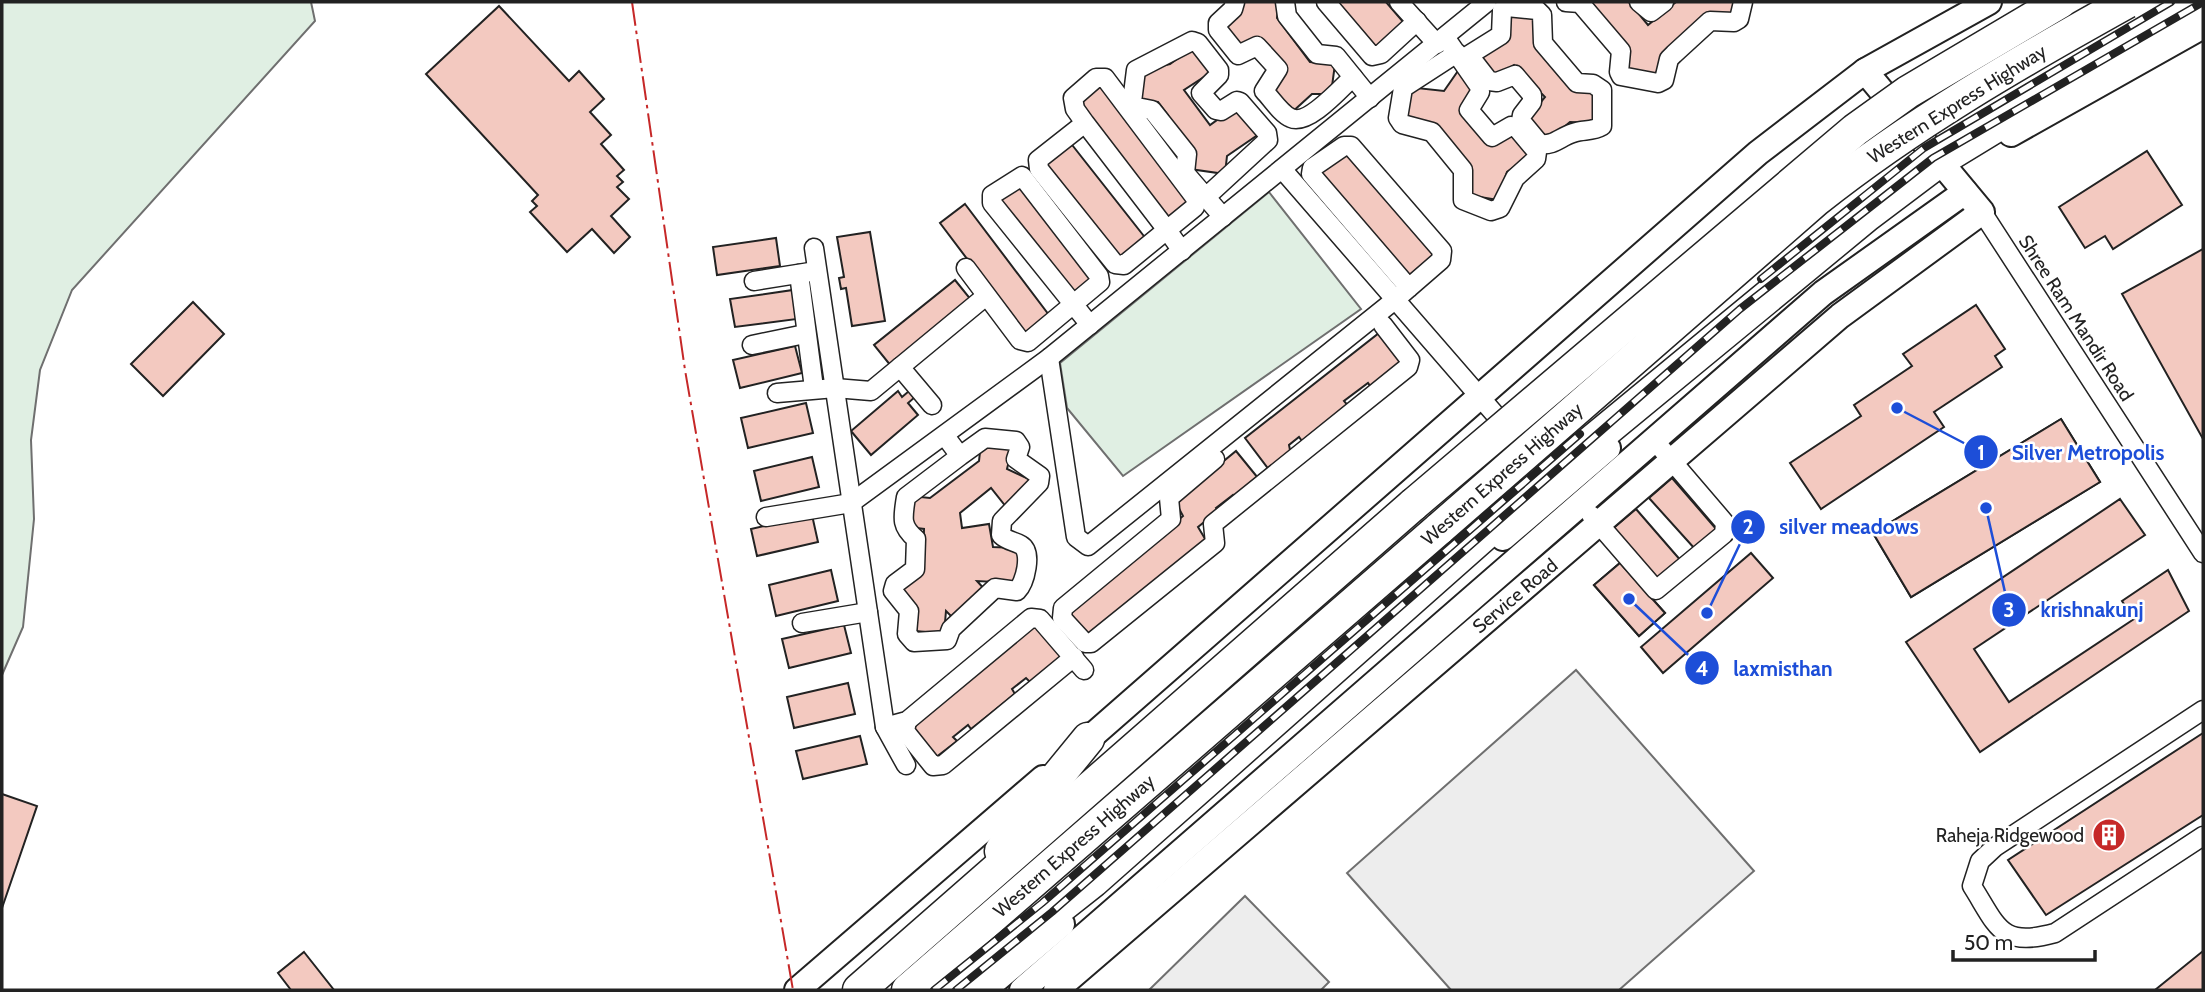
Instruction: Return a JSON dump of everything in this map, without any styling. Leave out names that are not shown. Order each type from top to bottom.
[{"type":"highway","name":"Western Express Highway","points":[[859,990],[1414,504],[1855,131],[1908,92],[2060,2]]},
{"type":"highway","name":"Western Express Highway","points":[[908,990],[1816,200],[1872,156],[1942,109],[2127,2]]},
{"type":"highway","points":[[955,990],[1093,880],[1549,477],[1867,215],[2140,38],[2203,3]]},
{"type":"highway","points":[[981,885],[1030,810],[1088,739]]},
{"type":"main road","points":[[797,990],[1758,153],[1865,71],[1989,2]]},
{"type":"main road","points":[[984,990],[1777,298],[1944,165],[2203,26]]},
{"type":"main road","points":[[1865,71],[1982,212]]},
{"type":"main road","points":[[1031,988],[1308,757],[1528,551],[1822,293],[1965,192]]},
{"type":"main road","name":"Service Road","points":[[1056,990],[1308,757],[1602,528],[1676,466],[1840,316],[1982,212]]},
{"type":"main road","points":[[1528,551],[1546,570]]},
{"type":"street","points":[[1235,2],[1233,9],[1218,23],[1218,30],[1238,55],[1257,46],[1278,69],[1264,91],[1290,118],[1299,119],[1314,113],[1353,78]]},
{"type":"street","points":[[1285,2],[1287,16],[1317,54],[1336,56],[1370,98]]},
{"type":"street","points":[[1326,2],[1372,56],[1381,54],[1417,21]]},
{"type":"street","points":[[1399,2],[1417,21],[1445,38],[1463,54],[1489,81],[1497,82],[1515,75],[1532,95],[1532,102],[1521,116],[1521,121],[1540,144],[1549,145],[1574,132],[1595,131],[1602,126],[1602,90],[1593,84],[1577,83],[1543,43],[1542,15],[1537,10],[1507,7],[1503,10],[1501,35],[1463,54],[1404,88],[1398,118],[1402,124],[1432,132],[1464,170],[1463,200],[1490,211],[1500,208],[1515,178],[1536,159],[1537,152],[1516,127],[1511,126],[1496,137],[1492,136],[1469,110],[1480,92],[1463,54]]},
{"type":"street","points":[[766,517],[851,503],[945,436],[1049,358],[1487,2]]},
{"type":"street","points":[[1566,2],[1580,2],[1621,51],[1621,76],[1658,83],[1664,80],[1669,59],[1710,21],[1734,22],[1740,19],[1743,2]]},
{"type":"street","points":[[1639,2],[1651,12],[1664,2]]},
{"type":"street","points":[[1206,197],[1268,140],[1267,134],[1240,102],[1237,101],[1221,111],[1216,110],[1201,93],[1219,75],[1219,70],[1198,43],[1192,41],[1136,70],[1132,102],[1137,107],[1152,110],[1187,153],[1185,173],[1223,217]]},
{"type":"street","points":[[1085,123],[1038,160],[1039,169],[1115,264],[1124,265],[1167,230],[1195,207],[1196,199],[1105,78],[1096,78],[1073,98],[1075,109],[1167,230],[1182,251]]},
{"type":"street","points":[[1383,325],[1410,360],[1408,367],[1213,524],[1215,543],[1091,643],[1085,643],[1062,618],[1063,608],[1171,519],[1169,498],[1383,325],[1403,299],[1441,260],[1442,251],[1351,146],[1345,146],[1312,169],[1311,174],[1403,299],[1549,477]]},
{"type":"street","points":[[1282,169],[1403,299]]},
{"type":"street","points":[[966,268],[1020,340],[1028,342],[1074,305],[1100,282],[1099,276],[1022,176],[992,195],[992,203],[1074,305],[1090,325]]},
{"type":"street","name":"Shree Ram Mandir Road","points":[[1982,212],[2203,553]]},
{"type":"street","points":[[814,248],[885,727],[906,765]]},
{"type":"street","points":[[754,281],[817,271]]},
{"type":"street","points":[[799,274],[814,388]]},
{"type":"street","points":[[777,393],[835,387],[871,391],[986,296]]},
{"type":"street","points":[[1049,358],[1076,537],[1088,546],[1403,299]]},
{"type":"street","points":[[752,345],[806,334]]},
{"type":"street","points":[[900,367],[932,405]]},
{"type":"street","points":[[945,436],[960,456]]},
{"type":"street","points":[[985,438],[1007,438],[1016,441],[1020,447],[1016,459],[1020,465],[1040,476],[1039,483],[1002,521],[1001,535],[1023,546],[1027,552],[1023,584],[1017,591],[995,588],[951,629],[947,640],[914,642],[907,634],[909,611],[893,591],[895,584],[915,569],[916,539],[904,529],[902,523],[906,497],[960,456],[985,438]]},
{"type":"street","points":[[1582,504],[1656,590],[1724,534],[1725,523],[1654,440]]},
{"type":"street","points":[[802,623],[868,612]]},
{"type":"street","points":[[885,727],[907,721],[1031,618],[1040,618],[1079,664],[943,765],[933,766],[919,749],[905,731],[907,721]]},
{"type":"street","points":[[2203,710],[1995,847],[1980,862],[1972,886],[2000,931],[2017,939],[2033,939],[2055,933],[2203,836]]},
{"type":"green space","points":[[2,2],[311,2],[315,21],[72,290],[40,370],[31,440],[34,519],[23,627],[2,675]]},
{"type":"green space","points":[[1269,192],[1361,309],[1123,476],[1067,408],[1060,363]]},
{"type":"shaded area","points":[[1576,670],[1754,871],[1619,990],[1451,990],[1347,873]]},
{"type":"shaded area","points":[[1245,896],[1329,982],[1321,990],[1149,990]]},
{"type":"building","points":[[1244,2],[1279,2],[1277,18],[1310,62],[1335,64],[1331,94],[1312,94],[1290,114],[1267,87],[1287,71],[1257,39],[1241,52],[1222,28],[1241,13]]},
{"type":"building","points":[[1337,2],[1386,2],[1405,24],[1377,48]]},
{"type":"building","points":[[1587,2],[1629,2],[1648,25],[1676,2],[1739,2],[1737,15],[1713,12],[1661,56],[1658,77],[1624,73]]},
{"type":"building","points":[[499,6],[569,81],[579,71],[604,99],[590,112],[611,135],[601,144],[624,170],[617,176],[623,182],[617,187],[629,199],[611,216],[630,237],[614,253],[592,229],[567,252],[530,212],[537,206],[532,201],[538,195],[426,74]]},
{"type":"building","points":[[1507,9],[1537,14],[1573,87],[1597,90],[1593,123],[1570,122],[1547,141],[1526,120],[1545,97],[1514,65],[1495,77],[1477,53]]},
{"type":"building","points":[[1195,46],[1213,71],[1184,90],[1210,125],[1238,105],[1259,134],[1227,156],[1225,174],[1190,169],[1164,118],[1168,115],[1158,102],[1137,101],[1139,71],[1170,64]]},
{"type":"building","points":[[1460,68],[1474,90],[1462,108],[1492,145],[1514,131],[1532,155],[1507,172],[1498,200],[1468,195],[1433,125],[1403,120],[1408,87],[1444,91]]},
{"type":"building","points":[[1100,83],[1190,200],[1167,218],[1076,101]]},
{"type":"building","points":[[1069,141],[1147,240],[1120,261],[1042,162]]},
{"type":"building","points":[[1347,150],[1434,255],[1405,279],[1315,171]]},
{"type":"building","points":[[2147,151],[2182,205],[2113,249],[2105,236],[2085,248],[2059,207]]},
{"type":"building","points":[[1018,181],[1094,281],[1076,294],[997,197]]},
{"type":"building","points":[[965,204],[1052,319],[1026,337],[940,223]]},
{"type":"building","points":[[870,232],[885,321],[852,326],[846,288],[841,289],[839,278],[844,277],[837,237]]},
{"type":"building","points":[[776,238],[780,266],[717,275],[713,247]]},
{"type":"building","points":[[2203,249],[2203,439],[2122,294]]},
{"type":"building","points":[[955,280],[972,301],[891,366],[874,345]]},
{"type":"building","points":[[793,290],[797,319],[735,327],[730,299]]},
{"type":"building","points":[[193,302],[224,334],[163,396],[131,364]]},
{"type":"building","points":[[1976,305],[2005,349],[1995,356],[2002,367],[1934,412],[1944,427],[1821,509],[1790,463],[1861,416],[1854,405],[1912,366],[1903,354]]},
{"type":"building","points":[[1379,333],[1404,366],[1373,390],[1368,383],[1344,401],[1350,408],[1314,436],[1312,433],[1302,441],[1299,437],[1289,445],[1291,455],[1270,471],[1245,438]]},
{"type":"building","points":[[795,346],[802,373],[740,388],[733,360]]},
{"type":"building","points":[[898,391],[902,397],[909,391],[915,397],[908,403],[918,415],[871,455],[851,431]]},
{"type":"building","points":[[806,403],[813,433],[748,448],[741,418]]},
{"type":"building","points":[[2061,419],[2100,482],[1911,597],[1873,533]]},
{"type":"building","points":[[2061,419],[2100,482],[1911,597],[1873,533]]},
{"type":"building","points":[[981,443],[1013,445],[1007,469],[1033,481],[1007,508],[991,488],[960,513],[962,528],[989,524],[993,547],[1021,548],[1020,583],[977,581],[986,591],[954,619],[946,611],[944,634],[916,631],[918,611],[899,590],[923,573],[924,529],[908,527],[911,496],[930,498],[979,461]]},
{"type":"building","points":[[1236,451],[1258,478],[1236,499],[1233,495],[1216,508],[1218,511],[1198,527],[1207,542],[1089,637],[1066,612],[1183,516],[1175,501]]},
{"type":"building","points":[[812,457],[819,487],[761,501],[754,471]]},
{"type":"building","points":[[1672,478],[1717,530],[1695,549],[1649,498]]},
{"type":"building","points":[[2120,499],[2145,535],[1974,649],[2009,702],[2134,619],[2122,601],[2168,570],[2189,611],[1980,752],[1906,642]]},
{"type":"building","points":[[1636,509],[1682,562],[1656,584],[1610,531]]},
{"type":"building","points":[[812,515],[818,542],[757,556],[751,529]]},
{"type":"building","points":[[1751,553],[1773,578],[1663,673],[1641,647]]},
{"type":"building","points":[[1620,563],[1665,613],[1639,636],[1594,585]]},
{"type":"building","points":[[1620,563],[1665,613],[1639,636],[1594,585]]},
{"type":"building","points":[[831,570],[838,601],[776,616],[769,585]]},
{"type":"building","points":[[1038,623],[1063,655],[1030,682],[1026,678],[1012,689],[1015,694],[971,729],[968,725],[953,737],[957,741],[935,758],[909,727]]},
{"type":"building","points":[[844,625],[851,653],[789,668],[782,639]]},
{"type":"building","points":[[848,683],[855,714],[794,728],[787,697]]},
{"type":"building","name":"Raheja Ridgewood","points":[[2203,733],[2203,815],[2046,915],[2008,860]]},
{"type":"building","points":[[860,736],[867,764],[803,779],[796,751]]},
{"type":"building","points":[[2,794],[37,806],[2,908]]},
{"type":"building","points":[[2203,951],[2203,990],[2155,990]]},
{"type":"building","points":[[304,952],[334,990],[291,990],[278,973]]},
{"type":"railway","points":[[1761,279],[1924,148],[2171,2]]},
{"type":"railway","points":[[956,990],[1052,912],[1740,309],[1933,158],[2203,2]]},
{"type":"railway","points":[[934,990],[1042,903],[1580,434]]},
{"type":"power","points":[[632,2],[685,370],[793,990]]},
{"type":"place","name":"Silver Metropolis","points":[[1897,408]]},
{"type":"place","name":"krishnakunj","points":[[1986,508]]},
{"type":"place","name":"laxmisthan","points":[[1629,599]]},
{"type":"place","name":"silver meadows","points":[[1707,613]]},
{"type":"place","name":"Raheja Ridgewood","points":[[2109,835]]}]
